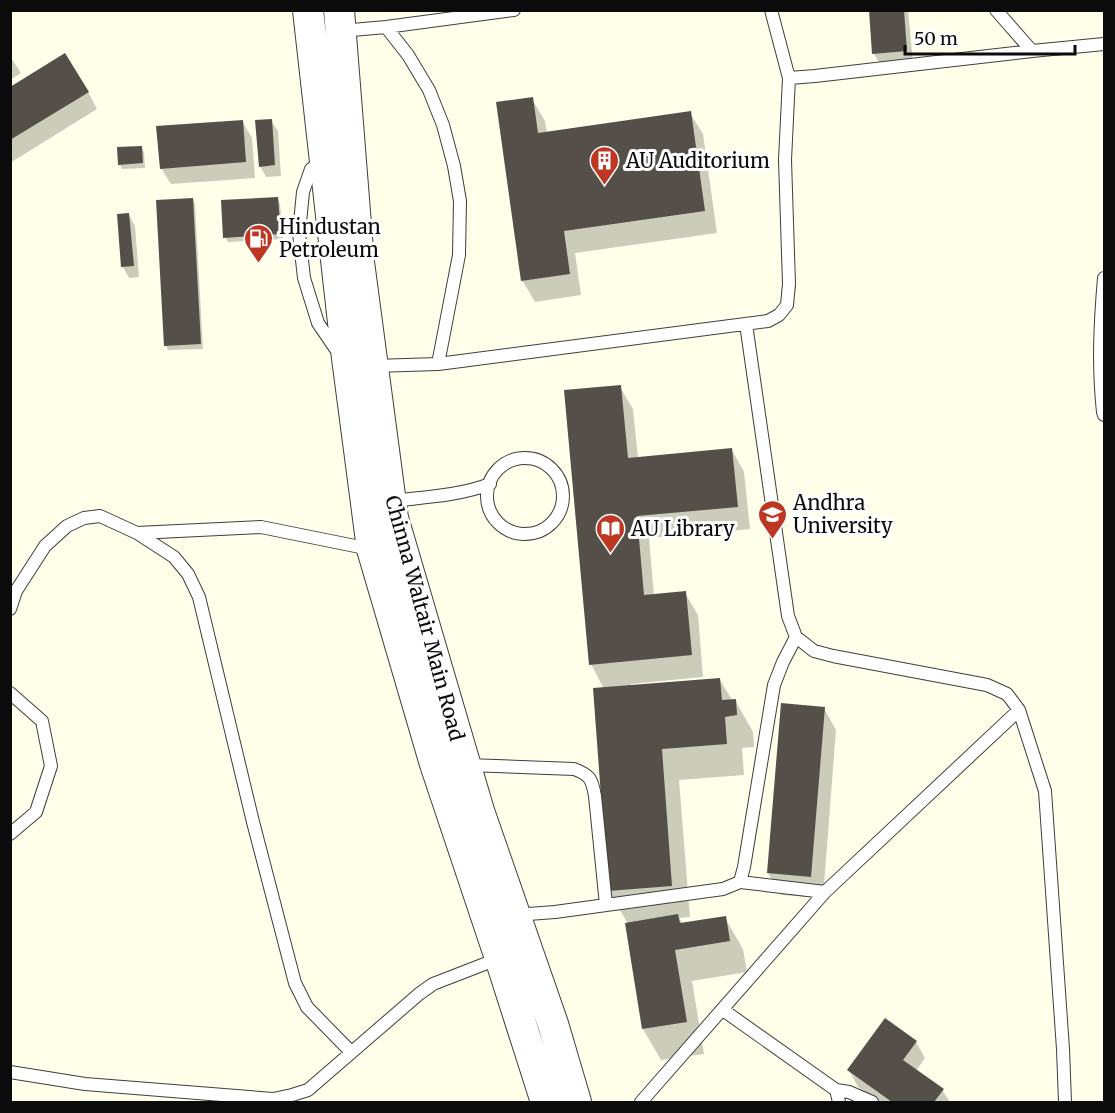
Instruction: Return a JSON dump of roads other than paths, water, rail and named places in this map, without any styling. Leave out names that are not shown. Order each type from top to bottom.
[{"type":"street","name":"Chinna Waltair Main Road","points":[[308,10],[325,158],[360,362],[393,518],[479,811],[553,1024],[576,1102]]},
{"type":"street","name":"Chinna Waltair Main Road","points":[[340,21],[359,262],[360,362],[372,549],[435,764],[546,1102]]},
{"type":"lane","points":[[340,21],[386,27],[514,10]]},
{"type":"lane","points":[[360,362],[438,364],[768,321],[779,315],[787,305],[789,284],[785,160],[789,78],[771,10]]},
{"type":"lane","points":[[996,10],[1032,51]]},
{"type":"lane","points":[[386,27],[408,55],[429,90],[443,125],[460,201],[459,255],[438,364]]},
{"type":"lane","points":[[789,78],[1104,44]]},
{"type":"lane","points":[[1104,278],[1102,367],[1104,415]]},
{"type":"lane","points":[[746,324],[788,616],[796,637],[814,651],[833,656],[987,685],[1006,694],[1019,710],[1045,791],[1065,1102]]},
{"type":"lane","points":[[390,501],[470,491],[490,484],[495,473],[504,465],[527,458],[540,461],[551,468],[558,478],[563,490],[558,515],[550,525],[538,532],[514,533],[503,528],[489,508],[487,496],[490,484]]},
{"type":"lane","points":[[10,609],[16,591],[45,546],[67,526],[84,518],[100,516],[137,533],[174,557],[188,574],[199,597],[253,822],[295,983],[307,1007],[351,1052]]},
{"type":"lane","points":[[137,533],[261,526],[372,549]]},
{"type":"lane","points":[[740,882],[774,685],[796,637]]},
{"type":"lane","points":[[10,693],[42,721],[51,766],[36,812],[10,834]]},
{"type":"lane","points":[[641,1102],[825,892],[1019,710]]},
{"type":"lane","points":[[466,765],[574,769],[585,774],[592,782],[595,796],[606,905]]},
{"type":"lane","points":[[514,915],[555,912],[723,889],[740,882],[825,892]]},
{"type":"lane","points":[[10,1072],[85,1084],[273,1099],[292,1095],[308,1090],[419,994],[434,984],[500,958]]},
{"type":"lane","points":[[723,1010],[836,1090],[849,1092],[872,1102]]},
{"type":"lane","points":[[836,1090],[839,1102]]},
{"type":"place","name":"AU Auditorium","points":[[605,186]]},
{"type":"place","name":"Hindustan Petroleum","points":[[258,264]]},
{"type":"place","name":"Andhra University","points":[[772,540]]},
{"type":"place","name":"AU Library","points":[[610,554]]}]
